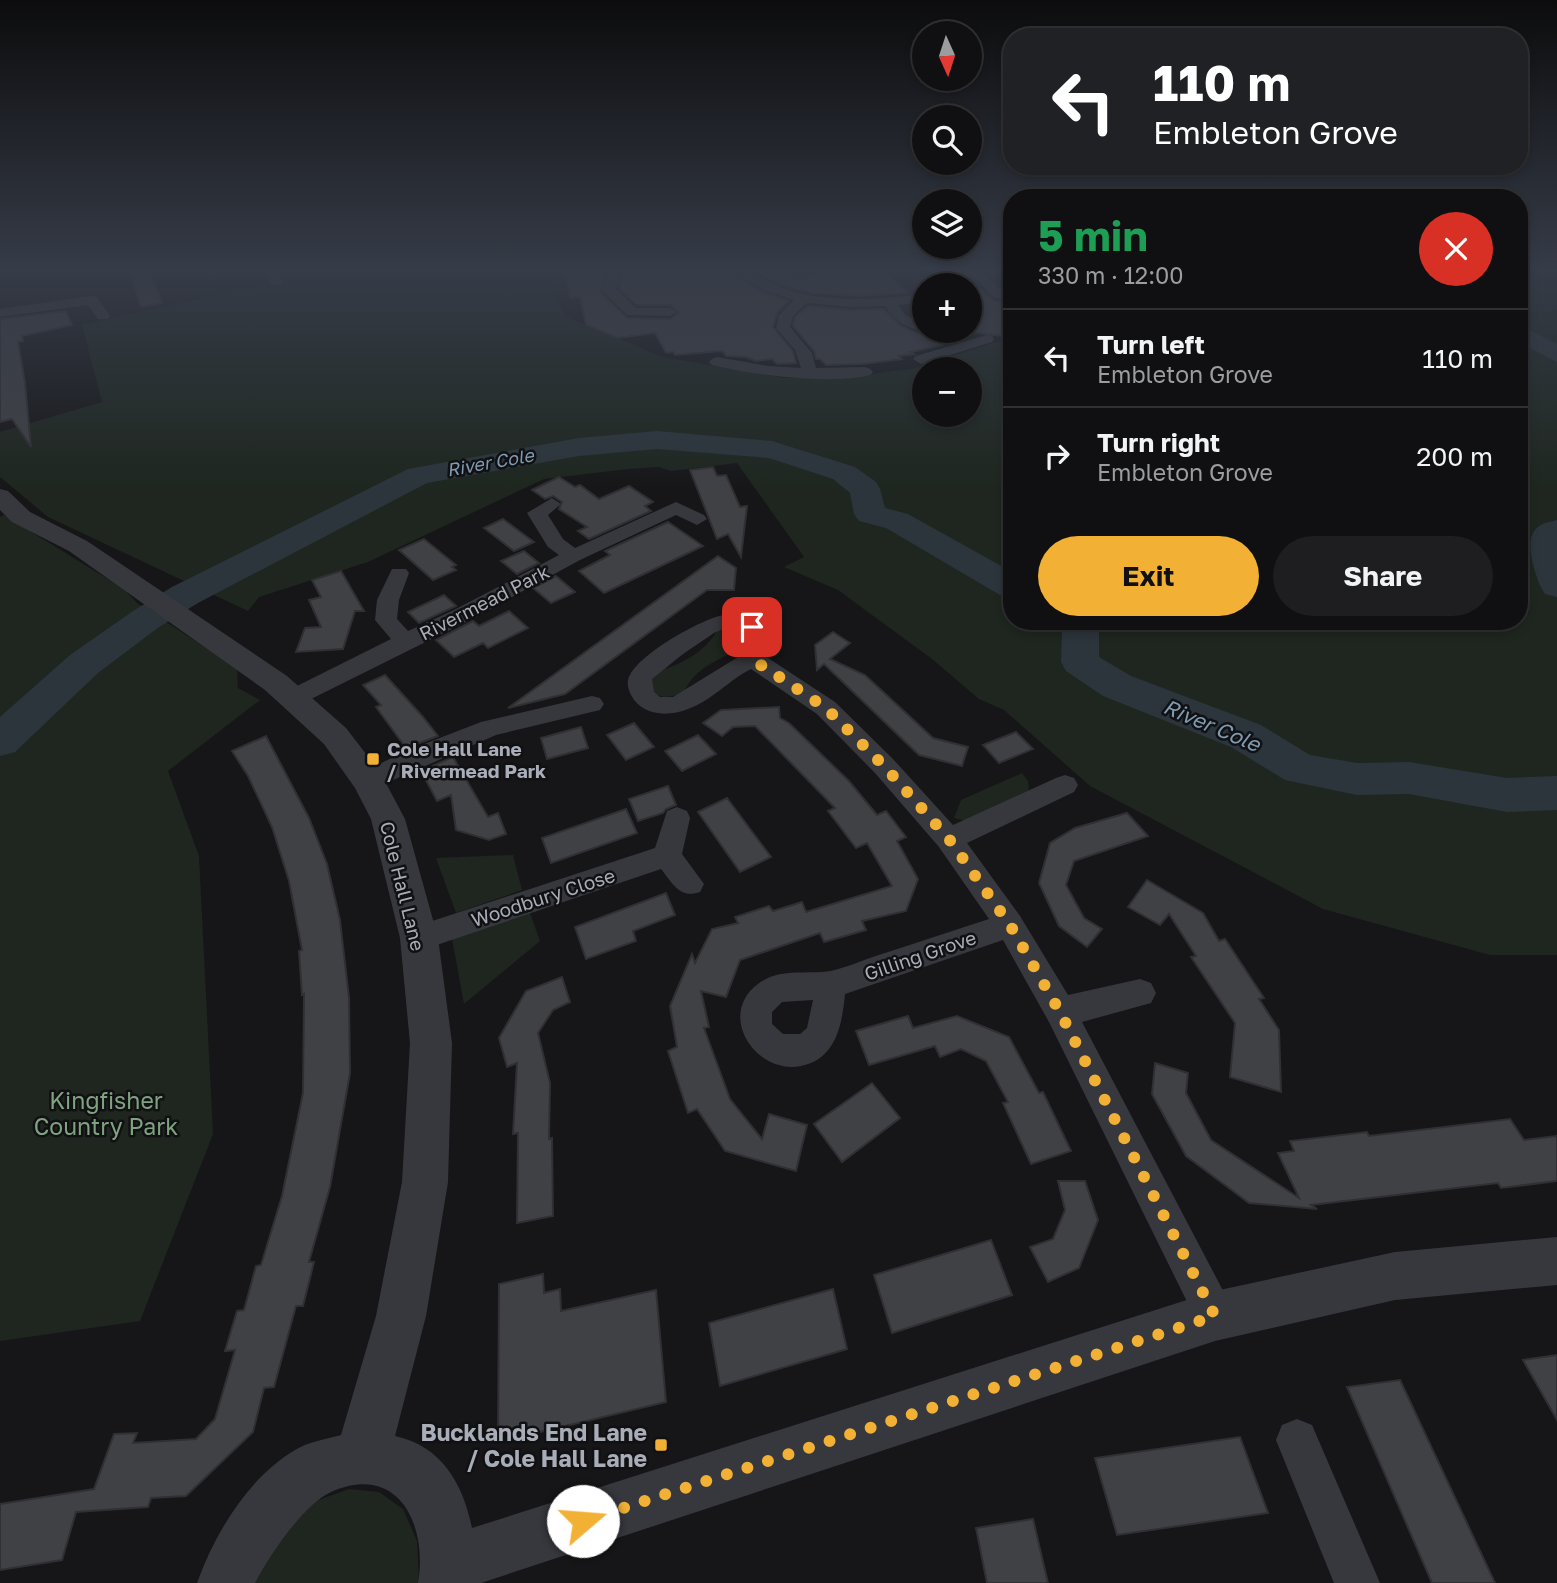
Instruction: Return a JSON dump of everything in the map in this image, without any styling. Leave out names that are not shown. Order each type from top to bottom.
[{"type":"street","points":[[798,343],[809,360],[809,373]]},
{"type":"street","points":[[967,343],[971,345]]},
{"type":"street","points":[[928,357],[976,343]]},
{"type":"street","points":[[717,362],[768,371],[865,372]]},
{"type":"street","name":"Cole Hall Lane","points":[[0,496],[21,517],[78,546],[276,683],[335,736],[368,781],[388,819],[419,937],[430,1043],[425,1182],[401,1316],[362,1456]]},
{"type":"street","name":"Rivermead Park","points":[[293,698],[462,615],[675,500],[697,519]]},
{"type":"street","points":[[517,508],[544,509],[555,543],[572,556]]},
{"type":"street","points":[[399,573],[388,600],[386,620],[405,641]]},
{"type":"street","points":[[752,659],[826,708],[884,766],[949,839],[1010,925],[1060,1012],[1215,1316]]},
{"type":"street","points":[[368,781],[415,758],[490,729],[592,704]]},
{"type":"street","points":[[949,839],[1065,785]]},
{"type":"street","points":[[677,818],[667,856],[690,884]]},
{"type":"street","name":"Woodbury Close","points":[[419,937],[667,856]]},
{"type":"street","name":"Gilling Grove","points":[[830,985],[1010,925]]},
{"type":"street","points":[[1060,1012],[1140,993]]},
{"type":"street","points":[[226,1583],[232,1566],[268,1510],[314,1471],[362,1456],[407,1466],[439,1504],[448,1574],[1215,1316],[1395,1276],[1557,1261]]},
{"type":"street","points":[[1297,1440],[1357,1583]]},
{"type":"green space","points":[[87,343],[629,343],[663,357],[784,378],[839,378],[912,369],[912,427],[982,427],[982,357],[949,357],[994,343],[1003,343],[1003,630],[1528,630],[1528,343],[1557,343],[1557,955],[1490,955],[1323,909],[1090,786],[1004,710],[979,699],[932,659],[838,590],[784,567],[804,557],[737,463],[671,471],[659,467],[628,469],[544,479],[368,562],[259,597],[248,611],[48,517],[0,477],[0,432],[102,402]]},
{"type":"green space","name":"Kingfisher Country Park","points":[[4,515],[124,589],[137,603],[237,668],[238,688],[260,700],[168,771],[199,856],[213,1134],[140,1321],[0,1341],[0,517]]},
{"type":"green space","points":[[733,626],[743,629],[751,643],[748,649],[710,664],[694,677],[684,693],[666,697],[649,690],[653,672],[690,657],[706,645],[718,629]]},
{"type":"green space","points":[[1022,773],[1028,781],[1029,791],[967,821],[954,818],[961,800]]},
{"type":"green space","points":[[513,855],[522,890],[456,913],[436,858]]},
{"type":"green space","points":[[529,910],[540,941],[464,1004],[452,939]]},
{"type":"green space","points":[[349,1489],[379,1492],[403,1509],[417,1541],[419,1583],[253,1583],[285,1528],[316,1501]]},
{"type":"building","points":[[0,343],[18,343],[31,447],[12,419],[0,422]]},
{"type":"building","points":[[660,343],[786,343],[793,351],[796,363],[777,364],[772,359],[756,361],[746,357],[726,356],[722,351],[675,355],[673,352],[666,353]]},
{"type":"building","points":[[807,343],[942,345],[899,356],[902,359],[863,364],[826,365],[816,359]]},
{"type":"building","points":[[713,467],[717,476],[726,475],[740,507],[747,506],[741,557],[728,534],[717,539],[690,470]]},
{"type":"building","points":[[559,477],[575,487],[580,485],[599,499],[629,486],[653,502],[645,506],[651,511],[589,539],[578,531],[587,527],[559,509],[562,502],[553,496],[545,499],[532,490]]},
{"type":"building","points":[[503,519],[534,542],[514,551],[484,528]]},
{"type":"building","points":[[668,522],[703,546],[604,593],[579,571],[610,555],[605,551]]},
{"type":"building","points":[[424,539],[456,565],[452,567],[456,570],[433,580],[399,550]]},
{"type":"building","points":[[524,551],[539,563],[517,574],[501,561]]},
{"type":"building","points":[[718,556],[736,568],[734,590],[707,590],[565,694],[508,708]]},
{"type":"building","points":[[341,571],[364,611],[355,611],[343,649],[296,652],[305,628],[321,627],[309,600],[321,597],[312,580]]},
{"type":"building","points":[[556,576],[575,592],[551,603],[533,588]]},
{"type":"building","points":[[444,595],[456,606],[419,623],[408,612]]},
{"type":"building","points":[[509,611],[528,628],[488,648],[483,643],[454,657],[436,640],[473,621],[479,626]]},
{"type":"building","points":[[833,632],[850,643],[830,659],[865,675],[933,738],[968,747],[962,766],[919,755],[824,664],[817,670],[815,645]]},
{"type":"building","points":[[385,675],[438,736],[406,748],[376,707],[381,705],[363,685]]},
{"type":"building","points":[[779,707],[780,718],[789,723],[849,781],[877,815],[886,811],[906,837],[897,841],[918,879],[906,911],[862,921],[866,930],[824,942],[820,933],[740,960],[726,997],[701,991],[709,1027],[704,1028],[730,1099],[762,1139],[769,1114],[807,1125],[796,1171],[725,1151],[697,1109],[688,1113],[668,1051],[677,1047],[670,1006],[692,954],[695,963],[712,929],[738,923],[735,917],[769,906],[773,911],[802,902],[806,912],[892,886],[867,843],[856,848],[828,811],[835,808],[755,726],[733,727],[722,736],[703,723],[721,710]]},
{"type":"building","points":[[634,723],[654,747],[626,760],[607,735]]},
{"type":"building","points":[[581,727],[588,748],[547,759],[541,738]]},
{"type":"building","points":[[1016,732],[1033,749],[999,763],[983,745]]},
{"type":"building","points":[[698,735],[716,754],[682,771],[665,751]]},
{"type":"building","points":[[266,736],[309,818],[327,864],[340,920],[349,998],[350,1073],[330,1187],[309,1262],[314,1262],[303,1306],[296,1306],[274,1387],[264,1388],[253,1432],[186,1496],[151,1498],[148,1507],[76,1512],[62,1560],[0,1570],[0,1504],[94,1489],[114,1434],[137,1433],[133,1443],[196,1439],[215,1419],[235,1350],[225,1351],[237,1311],[244,1310],[256,1266],[261,1265],[282,1196],[303,1093],[304,994],[302,995],[299,951],[302,950],[289,881],[272,827],[248,776],[232,751]]},
{"type":"building","points":[[453,757],[488,817],[498,813],[506,834],[489,840],[456,830],[451,795],[437,801],[421,771]]},
{"type":"building","points":[[668,786],[676,805],[663,813],[638,821],[629,799]]},
{"type":"building","points":[[727,798],[771,857],[740,872],[698,812]]},
{"type":"building","points":[[626,809],[637,833],[551,863],[542,838]]},
{"type":"building","points":[[1127,813],[1148,836],[1074,861],[1066,885],[1084,918],[1102,929],[1087,947],[1059,926],[1039,883],[1050,843],[1075,828]]},
{"type":"building","points":[[1147,880],[1203,913],[1219,941],[1225,939],[1264,998],[1259,999],[1279,1030],[1281,1092],[1230,1077],[1235,1023],[1191,957],[1196,956],[1169,914],[1160,925],[1128,907]]},
{"type":"building","points":[[666,893],[675,915],[633,931],[636,941],[586,959],[575,927]]},
{"type":"building","points":[[562,977],[570,1002],[553,1010],[538,1033],[550,1083],[549,1139],[552,1138],[553,1216],[517,1223],[518,1133],[513,1134],[517,1063],[507,1067],[499,1038],[526,991]]},
{"type":"building","points":[[908,1016],[913,1028],[957,1016],[1009,1037],[1039,1093],[1043,1092],[1071,1151],[1031,1164],[1003,1103],[1008,1102],[986,1061],[961,1049],[940,1057],[935,1046],[869,1065],[856,1031]]},
{"type":"building","points":[[1155,1063],[1188,1073],[1186,1093],[1211,1140],[1299,1198],[1278,1153],[1294,1151],[1290,1141],[1367,1132],[1369,1136],[1510,1119],[1524,1140],[1557,1136],[1557,1181],[1501,1188],[1498,1183],[1311,1205],[1317,1209],[1249,1203],[1186,1156],[1152,1094]]},
{"type":"building","points":[[872,1083],[900,1118],[842,1162],[814,1124]]},
{"type":"building","points":[[1058,1181],[1085,1181],[1098,1220],[1079,1268],[1048,1282],[1030,1247],[1053,1239],[1065,1210]]},
{"type":"building","points":[[991,1240],[1012,1295],[892,1333],[874,1275]]},
{"type":"building","points":[[543,1274],[544,1293],[560,1289],[561,1311],[656,1290],[666,1402],[498,1442],[499,1284]]},
{"type":"building","points":[[833,1289],[847,1349],[720,1386],[709,1323]]},
{"type":"building","points":[[1557,1355],[1557,1420],[1523,1360]]},
{"type":"building","points":[[1400,1380],[1495,1583],[1432,1583],[1347,1387]]},
{"type":"building","points":[[1240,1437],[1268,1513],[1117,1535],[1095,1458]]},
{"type":"building","points":[[1033,1519],[1048,1583],[987,1583],[976,1528]]},
{"type":"waterway","name":"River Cole","points":[[1538,343],[1557,354]]},
{"type":"waterway","name":"River Cole","points":[[0,741],[84,664],[146,619],[185,595],[419,475],[579,447],[657,440],[772,450],[844,473],[865,489],[870,514],[897,521],[1003,582]]},
{"type":"waterway","name":"River Cole","points":[[1557,530],[1548,535],[1550,567],[1557,586]]},
{"type":"waterway","name":"River Cole","points":[[1081,630],[1080,662],[1117,686],[1246,736],[1300,769],[1357,779],[1409,778],[1507,795],[1557,793]]},
{"type":"place","name":"Cole Hall Lane / Rivermead Park","points":[[373,759]]},
{"type":"place","name":"Bucklands End Lane / Cole Hall Lane","points":[[661,1445]]},
{"type":"route","points":[[583,1521],[1215,1316],[1060,1012],[1010,925],[949,839],[884,766],[826,708],[752,659],[760,641],[758,633],[752,627]]}]
